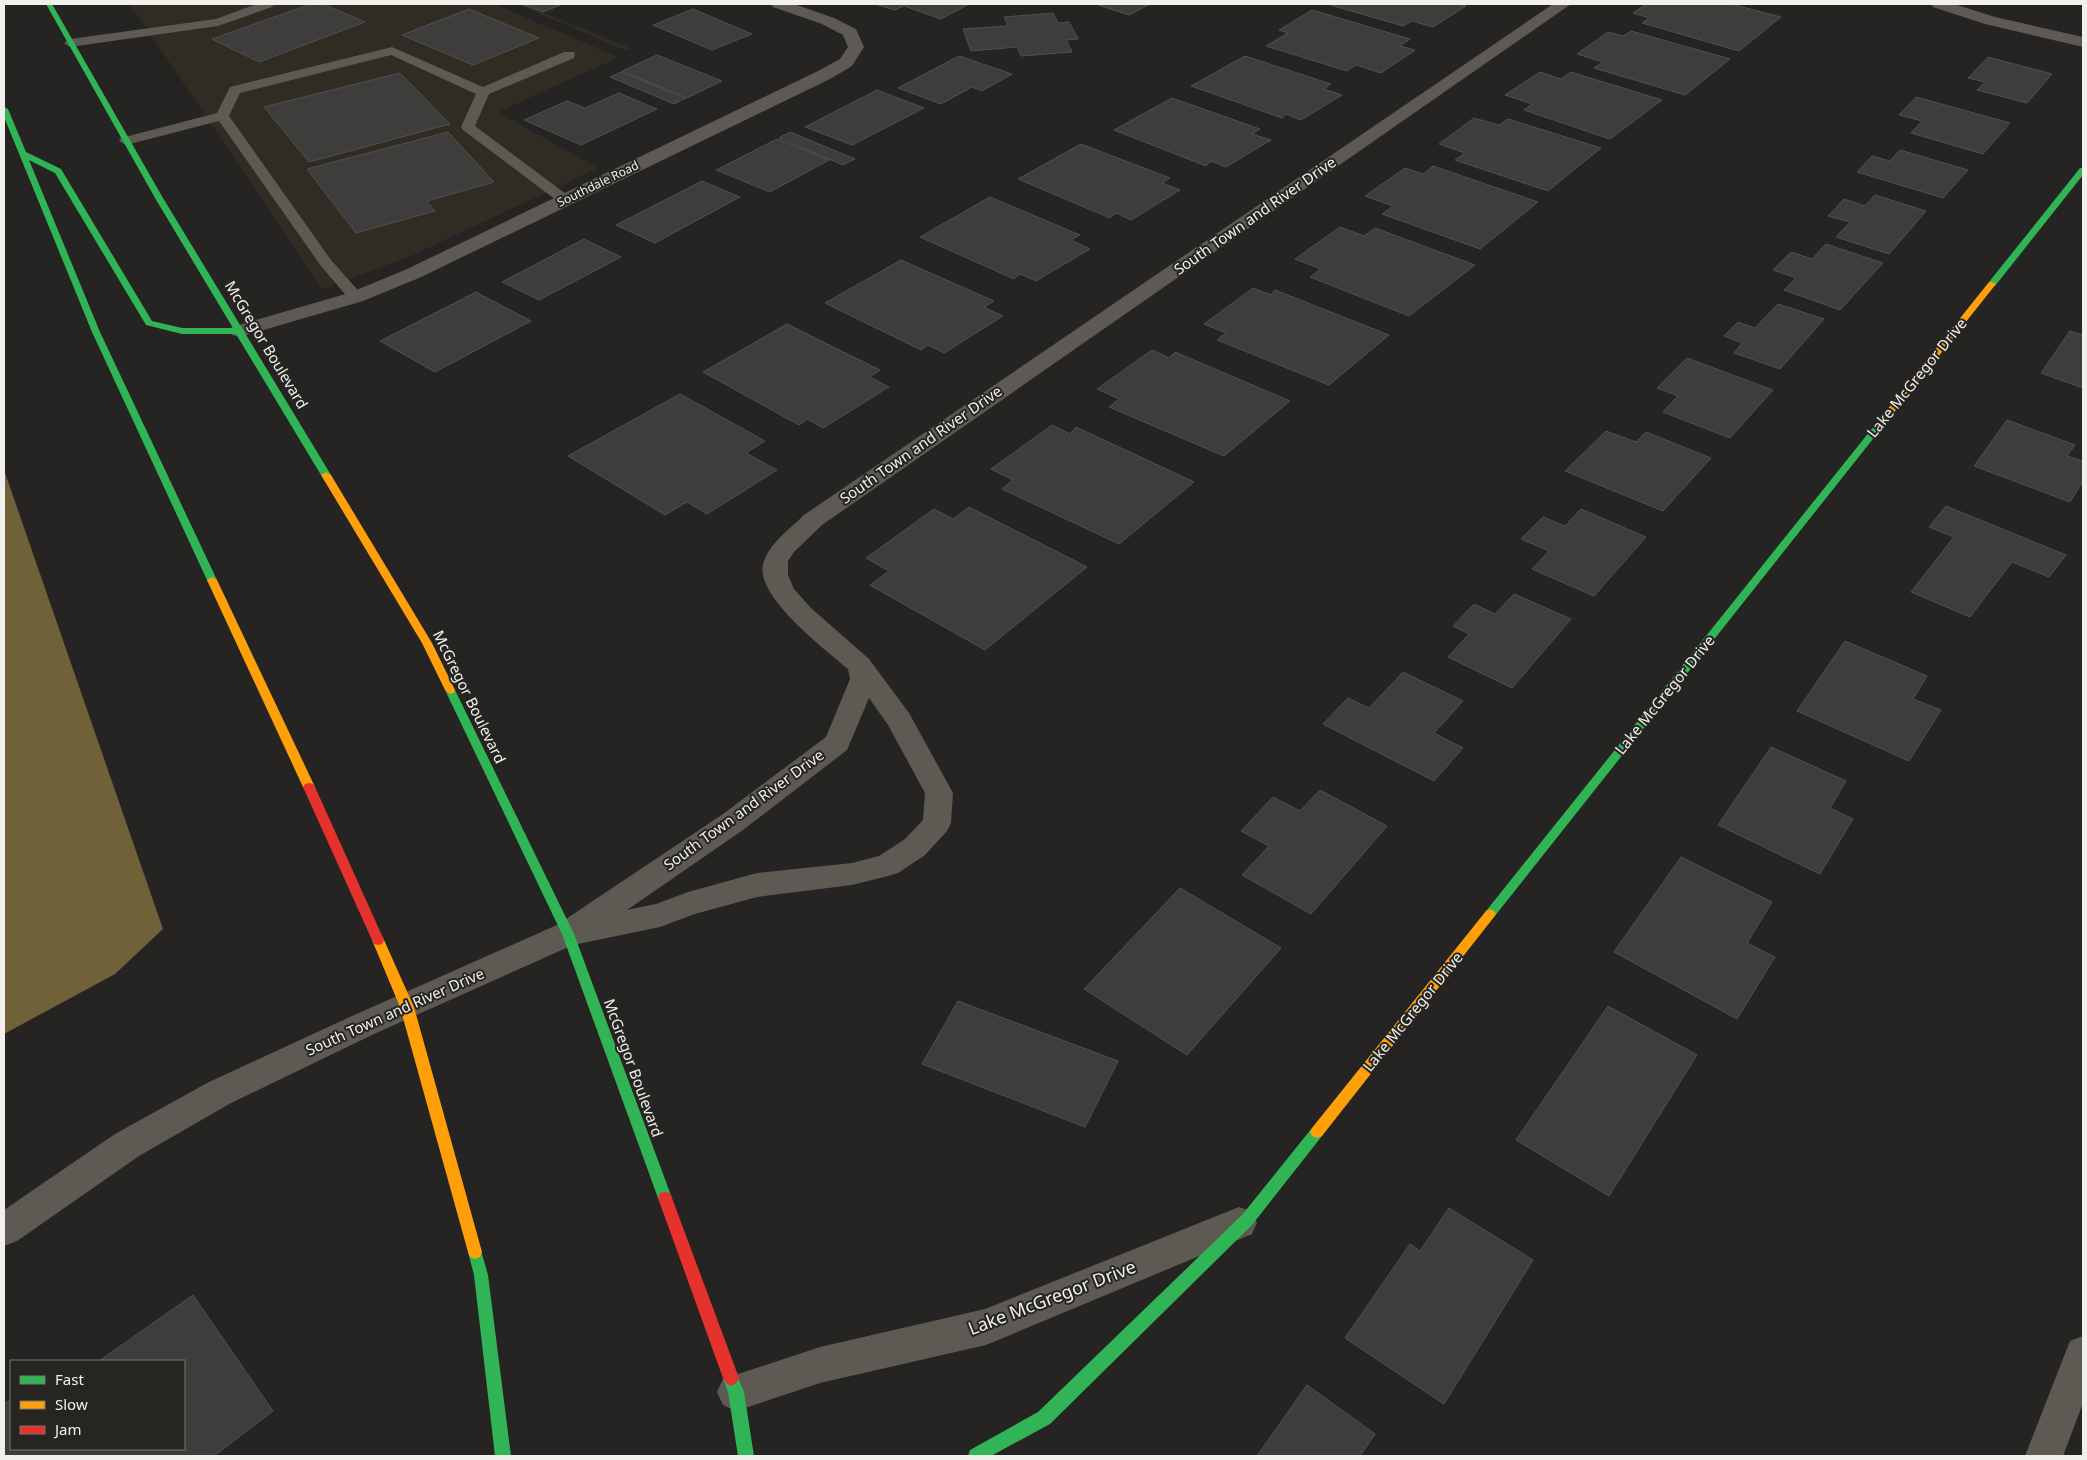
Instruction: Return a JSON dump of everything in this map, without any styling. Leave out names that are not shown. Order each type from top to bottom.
[{"type":"main road","name":"McGregor Boulevard","points":[[49,4],[126,141],[427,643],[568,934],[736,1392],[746,1456]]},
{"type":"main road","points":[[4,109],[96,332],[335,843],[407,1007],[481,1275],[504,1456]]},
{"type":"main road","points":[[23,154],[58,171],[149,323],[162,329],[239,331]]},
{"type":"main road","name":"Lake McGregor Drive","points":[[976,1456],[1044,1418],[1247,1220],[2083,170]]},
{"type":"street","name":"Southdale Road","points":[[239,331],[356,297],[412,274],[824,75],[846,62],[856,47],[850,32],[828,21],[779,4]]},
{"type":"street","name":"South Town and River Drive","points":[[4,1230],[127,1145],[210,1098],[363,1025],[568,934],[732,822],[837,742],[863,679],[860,665],[802,614],[783,592],[775,575],[776,561],[784,547],[829,508],[1563,4]]},
{"type":"street","points":[[1939,4],[1991,21],[2083,42]]},
{"type":"street","points":[[568,934],[660,915],[688,904],[757,885],[852,874],[888,865],[915,847],[937,823],[938,792],[899,720],[860,665]]},
{"type":"street","name":"Lake McGregor Drive","points":[[736,1392],[820,1365],[986,1327],[1247,1220]]},
{"type":"street","points":[[2044,1456],[2083,1354]]},
{"type":"lane","points":[[70,43],[218,22],[268,4]]},
{"type":"lane","points":[[126,141],[222,116],[235,90],[392,51],[483,92]]},
{"type":"lane","points":[[565,200],[468,127],[483,92],[569,55]]},
{"type":"lane","points":[[222,116],[326,263],[356,297]]},
{"type":"shaded area","points":[[130,4],[494,4],[619,57],[498,112],[598,168],[409,257],[322,289]]},
{"type":"shaded area","points":[[516,4],[522,4],[631,48],[627,51]]},
{"type":"shaded area","points":[[4,470],[163,929],[115,974],[4,1034]]},
{"type":"building","points":[[311,4],[323,4],[365,22],[259,62],[212,39]]},
{"type":"building","points":[[522,4],[563,4],[543,12]]},
{"type":"building","points":[[875,4],[969,4],[941,19],[904,6],[895,10]]},
{"type":"building","points":[[1095,4],[1150,4],[1129,15]]},
{"type":"building","points":[[1327,4],[1458,4],[1466,6],[1433,27],[1412,21],[1403,26]]},
{"type":"building","points":[[1646,4],[1731,4],[1781,17],[1739,51],[1642,23],[1649,18],[1633,13]]},
{"type":"building","points":[[469,9],[539,38],[473,65],[402,35]]},
{"type":"building","points":[[693,9],[752,34],[712,50],[653,25]]},
{"type":"building","points":[[1312,10],[1410,39],[1400,46],[1415,50],[1381,73],[1356,65],[1347,71],[1266,46],[1288,33],[1279,30]]},
{"type":"building","points":[[1053,13],[1058,23],[1069,22],[1078,39],[1066,40],[1072,52],[1021,56],[1017,47],[971,51],[963,29],[1008,26],[1004,17]]},
{"type":"building","points":[[1631,31],[1730,59],[1685,95],[1594,68],[1603,62],[1577,54],[1608,32],[1623,36]]},
{"type":"building","points":[[657,55],[722,81],[687,98],[622,71]]},
{"type":"building","points":[[959,56],[1012,74],[982,91],[972,87],[941,104],[898,88]]},
{"type":"building","points":[[1245,56],[1331,84],[1324,89],[1342,95],[1301,120],[1286,114],[1282,118],[1191,86]]},
{"type":"building","points":[[1988,57],[2052,74],[2027,103],[1977,90],[1985,82],[1968,78]]},
{"type":"building","points":[[621,72],[686,98],[674,104],[610,77]]},
{"type":"building","points":[[1540,72],[1561,79],[1571,72],[1662,100],[1610,139],[1524,110],[1532,104],[1505,95]]},
{"type":"building","points":[[400,73],[450,124],[309,162],[264,107]]},
{"type":"building","points":[[877,90],[924,108],[852,145],[805,127]]},
{"type":"building","points":[[619,93],[657,109],[581,145],[524,120],[567,101],[585,108]]},
{"type":"building","points":[[1916,97],[2010,123],[1983,154],[1911,133],[1922,121],[1899,115]]},
{"type":"building","points":[[1172,98],[1260,129],[1252,134],[1271,140],[1226,167],[1211,161],[1206,166],[1114,130]]},
{"type":"building","points":[[1474,118],[1499,125],[1508,119],[1601,148],[1548,191],[1455,160],[1465,153],[1439,144]]},
{"type":"building","points":[[448,132],[494,182],[427,201],[435,211],[356,233],[307,169]]},
{"type":"building","points":[[790,132],[855,159],[843,165],[779,138]]},
{"type":"building","points":[[777,139],[829,160],[770,192],[716,170]]},
{"type":"building","points":[[1081,144],[1170,178],[1162,183],[1180,190],[1131,220],[1116,213],[1110,218],[1018,179]]},
{"type":"building","points":[[1900,150],[1968,170],[1943,198],[1857,172],[1872,156],[1890,161]]},
{"type":"building","points":[[1433,166],[1538,202],[1480,249],[1382,214],[1393,206],[1365,196],[1405,168],[1423,174]]},
{"type":"building","points":[[702,181],[740,197],[655,243],[616,225]]},
{"type":"building","points":[[1875,195],[1926,211],[1889,254],[1836,237],[1850,222],[1828,216],[1844,199],[1865,206]]},
{"type":"building","points":[[990,197],[1080,235],[1071,240],[1090,249],[1036,281],[1020,274],[1014,279],[920,237]]},
{"type":"building","points":[[1340,227],[1364,236],[1375,228],[1475,265],[1409,316],[1310,277],[1321,269],[1295,259]]},
{"type":"building","points":[[584,239],[621,257],[539,300],[502,282]]},
{"type":"building","points":[[1826,244],[1883,263],[1840,310],[1784,290],[1796,278],[1773,270],[1791,252],[1812,259]]},
{"type":"building","points":[[901,260],[994,301],[984,307],[1003,316],[944,353],[928,345],[921,350],[825,303]]},
{"type":"building","points":[[1253,288],[1271,295],[1275,290],[1389,335],[1329,385],[1217,340],[1226,333],[1204,324]]},
{"type":"building","points":[[476,292],[531,321],[435,372],[380,341]]},
{"type":"building","points":[[1778,304],[1824,319],[1780,369],[1734,353],[1742,343],[1724,336],[1738,322],[1755,328]]},
{"type":"building","points":[[787,324],[880,370],[870,377],[889,387],[823,428],[807,419],[799,425],[703,372]]},
{"type":"building","points":[[2070,331],[2083,335],[2083,388],[2041,373]]},
{"type":"building","points":[[1152,350],[1169,358],[1175,352],[1290,401],[1224,456],[1109,407],[1119,399],[1097,389]]},
{"type":"building","points":[[1687,358],[1773,390],[1730,438],[1663,412],[1678,396],[1657,388]]},
{"type":"building","points":[[680,394],[765,441],[746,453],[777,470],[707,514],[687,502],[665,515],[568,456]]},
{"type":"building","points":[[2007,420],[2075,445],[2067,456],[2083,461],[2083,481],[2070,502],[1974,466]]},
{"type":"building","points":[[1052,425],[1070,434],[1076,427],[1194,482],[1119,544],[1002,489],[1013,480],[991,469]]},
{"type":"building","points":[[1606,431],[1636,442],[1646,432],[1711,458],[1663,511],[1565,471]]},
{"type":"building","points":[[1946,506],[2066,555],[2049,577],[2012,562],[1970,617],[1911,592],[1954,537],[1929,527]]},
{"type":"building","points":[[969,507],[1087,567],[985,650],[870,585],[889,571],[866,558],[934,509],[953,519]]},
{"type":"building","points":[[1581,509],[1646,537],[1594,596],[1532,569],[1549,551],[1521,539],[1543,517],[1565,526]]},
{"type":"building","points":[[1514,594],[1571,619],[1512,688],[1448,657],[1469,634],[1453,626],[1474,604],[1495,614]]},
{"type":"building","points":[[1845,641],[1927,676],[1913,699],[1941,710],[1909,761],[1797,711]]},
{"type":"building","points":[[1403,672],[1463,701],[1434,733],[1463,748],[1434,781],[1323,724],[1348,698],[1369,708]]},
{"type":"building","points":[[1771,747],[1846,781],[1830,808],[1853,819],[1820,874],[1718,825]]},
{"type":"building","points":[[1320,790],[1387,826],[1311,914],[1242,875],[1269,846],[1241,831],[1273,797],[1300,811]]},
{"type":"building","points":[[1681,857],[1772,902],[1747,943],[1775,957],[1737,1019],[1614,952]]},
{"type":"building","points":[[1180,888],[1281,948],[1187,1055],[1084,989]]},
{"type":"building","points":[[958,1001],[1118,1061],[1085,1127],[922,1064]]},
{"type":"building","points":[[1608,1006],[1697,1055],[1609,1196],[1516,1140]]},
{"type":"building","points":[[1449,1208],[1533,1260],[1444,1404],[1345,1338],[1410,1244],[1420,1251]]},
{"type":"building","points":[[193,1295],[273,1411],[214,1456],[4,1456],[4,1404],[10,1400],[10,1450],[185,1450],[185,1360],[100,1360]]},
{"type":"building","points":[[1307,1385],[1375,1434],[1360,1456],[1257,1456]]},
{"type":"traffic: fast","points":[[49,4],[159,198],[326,475]]},
{"type":"traffic: fast","points":[[4,109],[96,332],[212,580]]},
{"type":"traffic: fast","points":[[23,154],[58,171],[149,323],[182,331],[239,331]]},
{"type":"traffic: fast","points":[[1992,284],[2083,170]]},
{"type":"traffic: fast","points":[[1490,914],[1881,423]]},
{"type":"traffic: fast","points":[[450,690],[568,934],[665,1198]]},
{"type":"traffic: fast","points":[[976,1456],[1044,1418],[1247,1220],[1317,1132]]},
{"type":"traffic: fast","points":[[475,1252],[481,1275],[503,1456]]},
{"type":"traffic: fast","points":[[731,1378],[736,1392],[746,1456]]},
{"type":"traffic: slow","points":[[1881,423],[1992,284]]},
{"type":"traffic: slow","points":[[326,475],[427,643],[450,690]]},
{"type":"traffic: slow","points":[[212,580],[309,787]]},
{"type":"traffic: slow","points":[[1317,1132],[1490,914]]},
{"type":"traffic: slow","points":[[378,940],[407,1007],[475,1252]]},
{"type":"traffic: jam","points":[[309,787],[378,940]]},
{"type":"traffic: jam","points":[[665,1198],[731,1378]]}]
